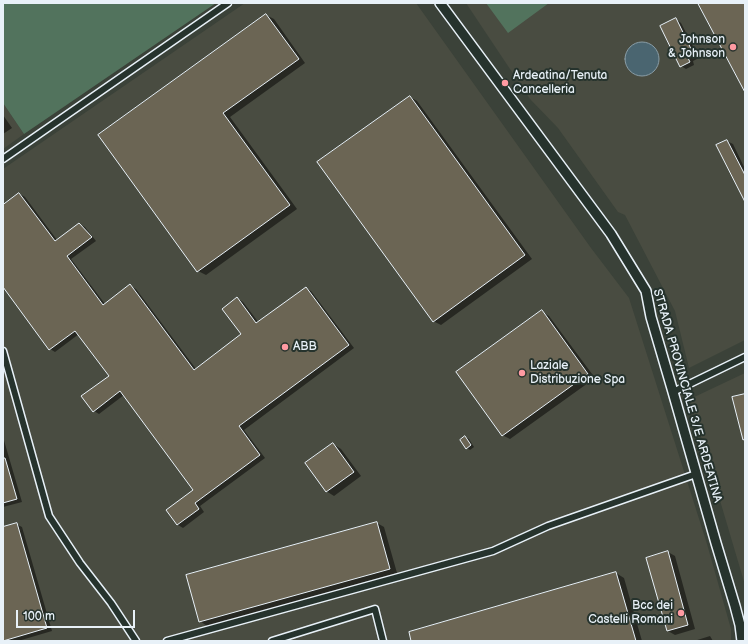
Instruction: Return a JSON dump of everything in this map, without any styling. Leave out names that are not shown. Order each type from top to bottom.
[{"type":"main road","name":"STRADA PROVINCIALE 3/E ARDEATINA","points":[[440,3],[611,234],[646,291],[651,317],[735,606],[742,641]]},
{"type":"street","points":[[3,159],[228,3]]},
{"type":"street","points":[[3,351],[49,516],[80,563],[111,603],[136,641]]},
{"type":"street","points":[[673,392],[745,357]]},
{"type":"street","points":[[167,641],[493,551],[548,526],[696,474]]},
{"type":"street","points":[[272,641],[375,609],[383,641]]},
{"type":"shaded area","points":[[245,3],[416,3],[591,248],[629,298],[707,544],[731,629],[731,641],[3,641],[3,169]]},
{"type":"shaded area","name":"Johnson & Johnson","points":[[466,3],[745,3],[745,340],[689,368],[675,311],[625,215],[618,212],[558,128],[530,99]]},
{"type":"shaded area","points":[[3,103],[24,134],[3,149]]},
{"type":"shaded area","points":[[745,373],[745,585],[690,399]]},
{"type":"green space","points":[[3,3],[216,3],[24,134],[3,103]]},
{"type":"green space","points":[[486,3],[549,3],[508,33]]},
{"type":"water","points":[[639,42],[645,42],[649,43],[656,49],[659,59],[658,66],[652,73],[645,76],[639,76],[635,75],[628,69],[625,62],[625,56],[626,52],[632,45]]},
{"type":"building","name":"Johnson & Johnson","points":[[698,3],[745,3],[745,92]]},
{"type":"building","points":[[266,14],[299,59],[223,113],[290,205],[197,272],[98,135]]},
{"type":"building","points":[[676,18],[694,55],[688,58],[690,62],[680,67],[660,26]]},
{"type":"building","points":[[410,96],[525,255],[433,322],[317,162]]},
{"type":"building","points":[[727,140],[745,175],[745,202],[716,145]]},
{"type":"building","name":"ABB","points":[[19,193],[55,241],[79,223],[92,237],[67,256],[103,305],[130,284],[194,370],[241,334],[222,309],[237,297],[256,323],[306,287],[349,345],[239,426],[260,455],[195,503],[199,509],[177,525],[166,510],[193,490],[120,391],[93,412],[81,396],[109,376],[75,331],[49,350],[3,287],[3,205]]},
{"type":"building","name":"Laziale Distribuzione Spa","points":[[542,310],[588,374],[502,436],[456,372]]},
{"type":"building","points":[[745,394],[745,439],[743,440],[732,397]]},
{"type":"building","points":[[465,436],[471,445],[466,449],[460,440]]},
{"type":"building","points":[[333,443],[354,472],[326,492],[305,463]]},
{"type":"building","points":[[3,458],[5,458],[17,499],[3,503]]},
{"type":"building","points":[[377,522],[390,569],[199,622],[186,575]]},
{"type":"building","points":[[17,523],[47,628],[3,641],[3,527]]},
{"type":"building","points":[[668,551],[688,625],[667,631],[646,558]]},
{"type":"building","points":[[616,572],[636,641],[411,641],[409,632]]},
{"type":"place","name":"Johnson & Johnson","points":[[733,47]]},
{"type":"place","name":"Ardeatina/Tenuta Cancelleria","points":[[505,83]]},
{"type":"place","name":"ABB","points":[[285,347]]},
{"type":"place","name":"Laziale Distribuzione Spa","points":[[522,373]]},
{"type":"place","name":"Bcc dei Castelli Romani","points":[[681,613]]}]
